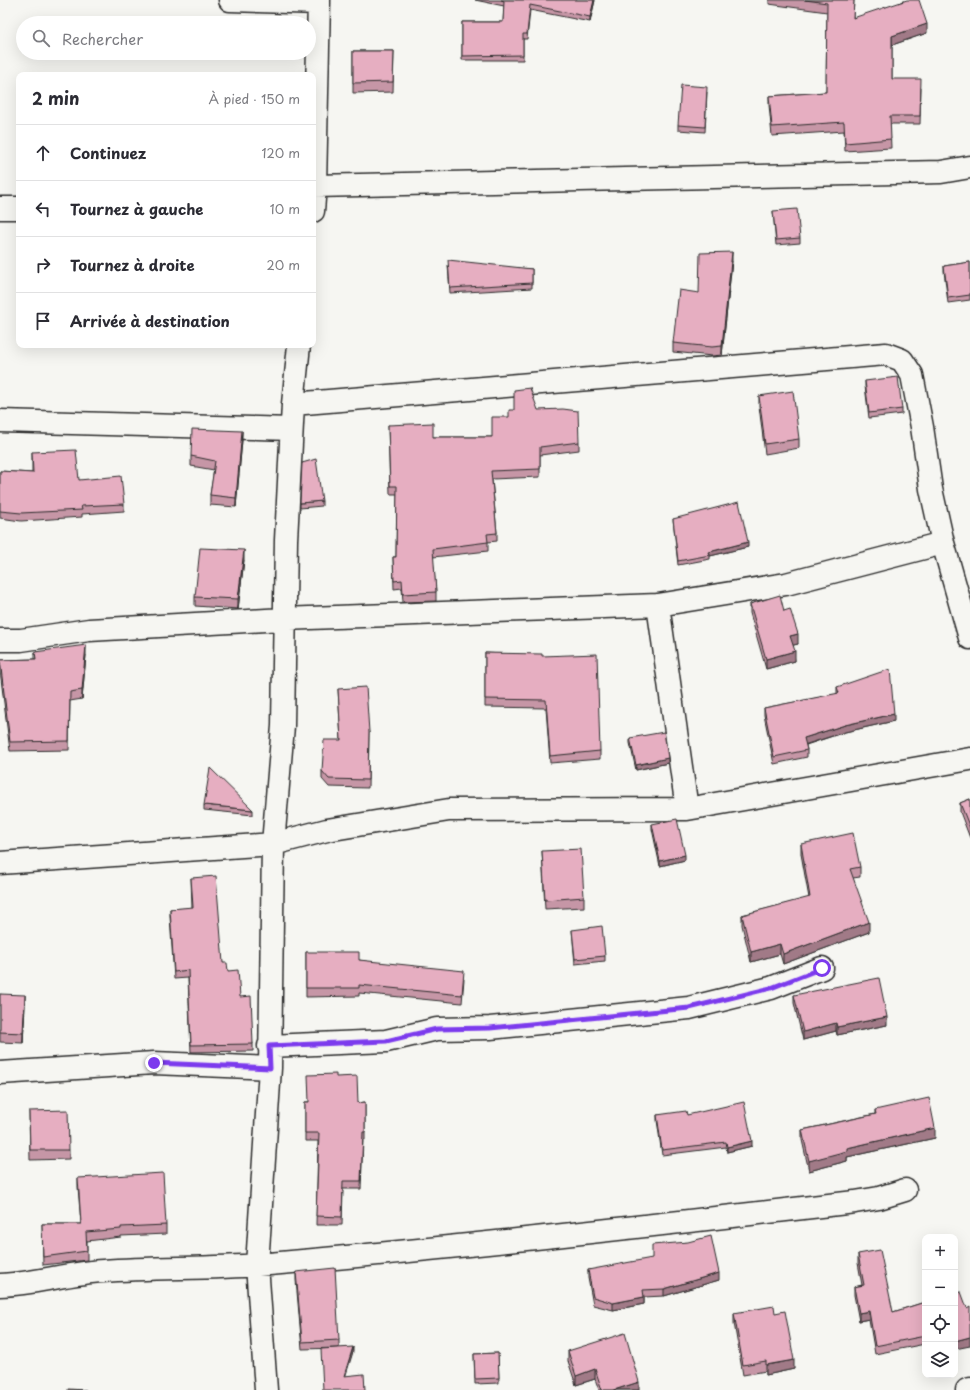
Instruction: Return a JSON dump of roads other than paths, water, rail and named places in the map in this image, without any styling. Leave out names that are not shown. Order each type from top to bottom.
[{"type":"street","points":[[230,0],[319,2],[316,140]]},
{"type":"street","points":[[316,186],[941,172],[970,167]]},
{"type":"street","points":[[0,208],[16,208]]},
{"type":"street","points":[[266,1390],[257,1265],[270,1068],[269,1046],[273,844],[283,726],[284,619],[293,404],[299,348]]},
{"type":"street","points":[[293,404],[886,354],[902,360],[912,375],[922,427],[931,489],[943,543],[970,638]]},
{"type":"street","points":[[0,420],[292,429]]},
{"type":"street","points":[[0,640],[21,640],[89,630],[284,619],[658,605],[786,584],[943,543]]},
{"type":"street","points":[[658,605],[687,809]]},
{"type":"street","points":[[0,863],[273,844],[327,830],[449,810],[687,809],[970,759]]},
{"type":"street","points":[[269,1046],[386,1041],[437,1029],[490,1028],[689,1008],[771,988],[822,968]]},
{"type":"street","points":[[0,1073],[154,1063],[270,1068]]},
{"type":"street","points":[[0,1285],[20,1284],[102,1271],[196,1269],[257,1265],[573,1234],[855,1202],[879,1198],[905,1190]]}]
